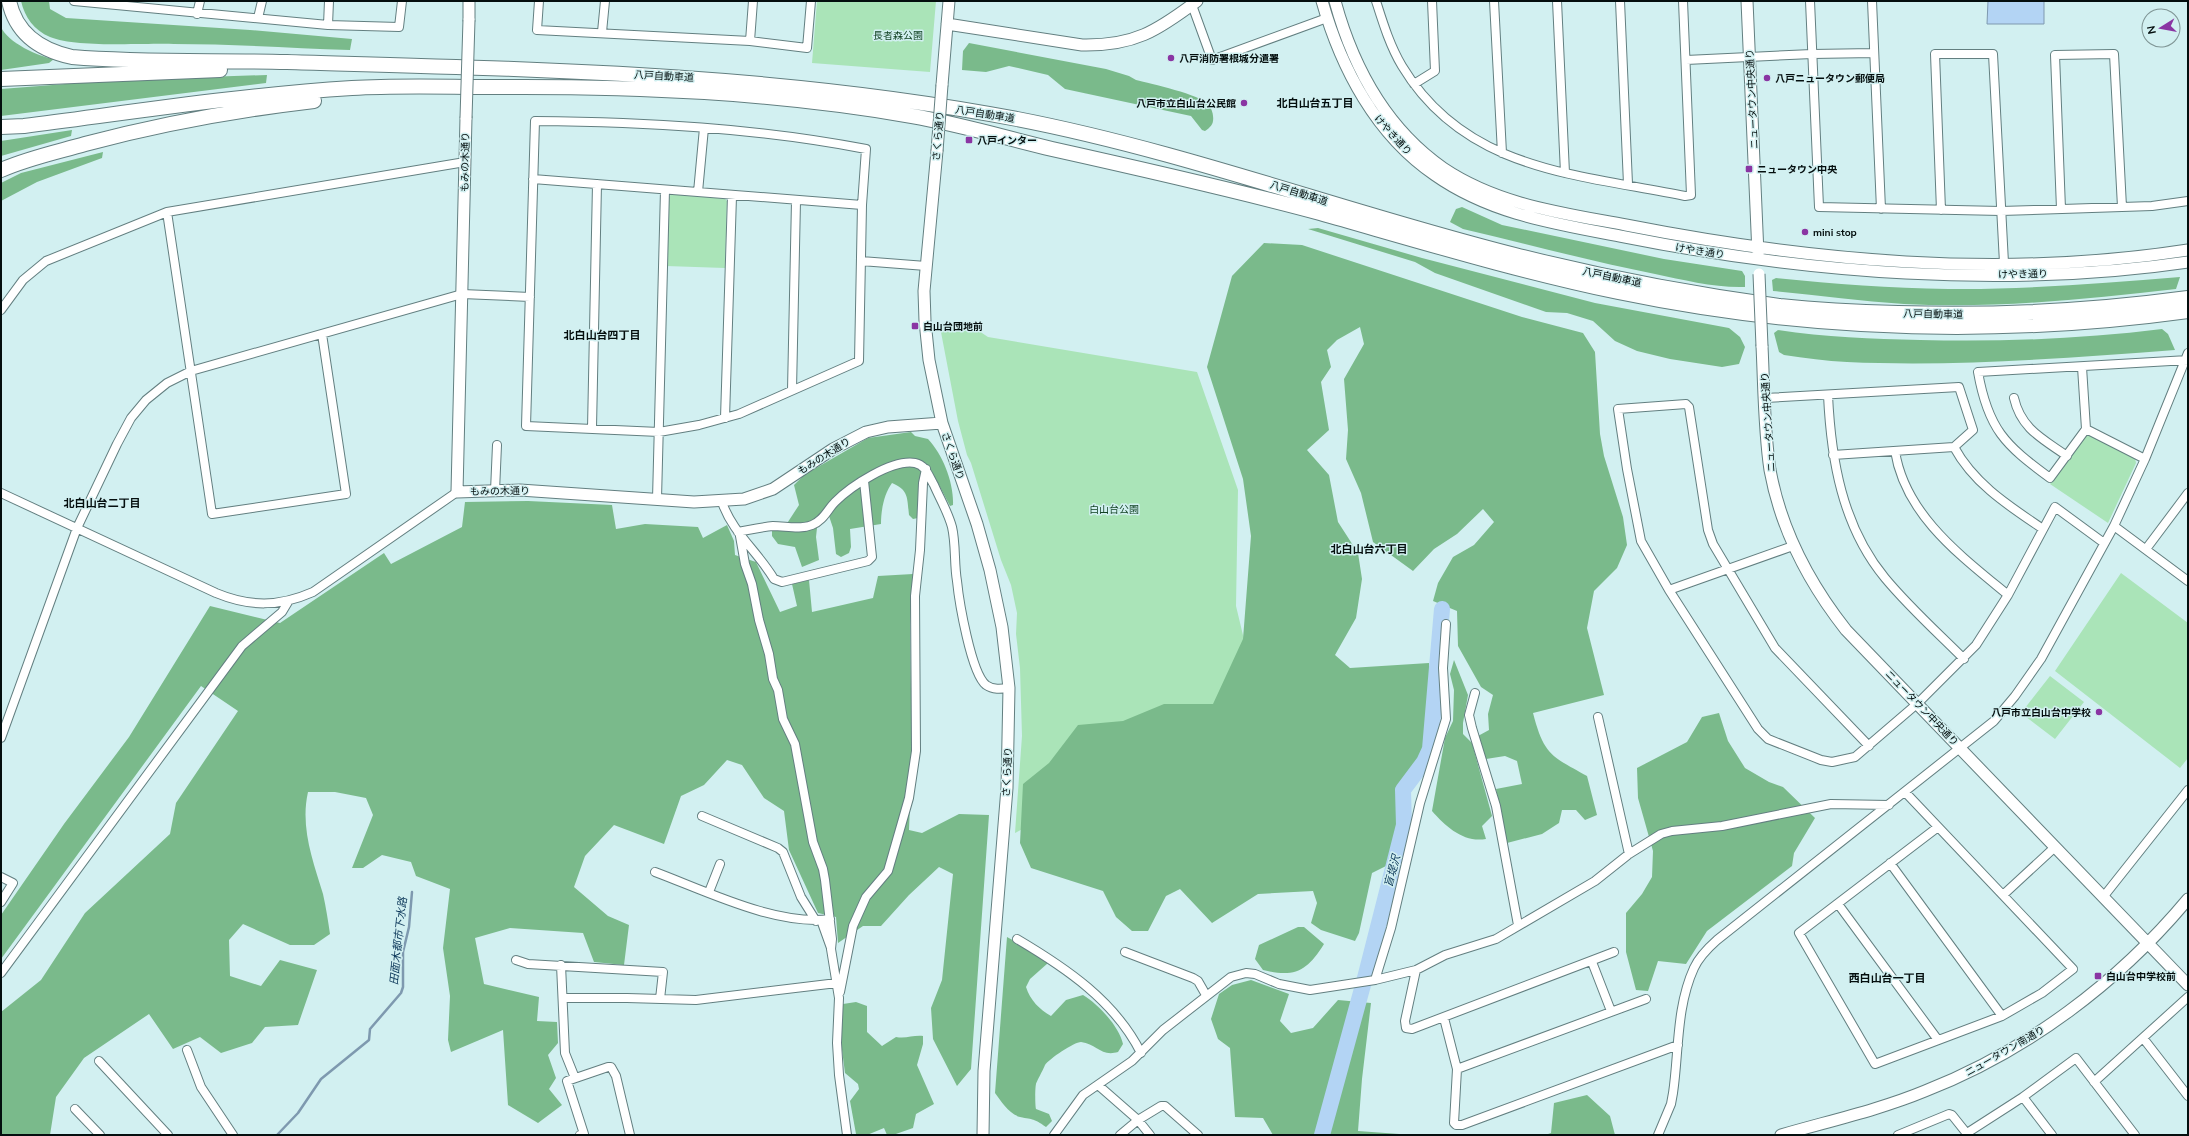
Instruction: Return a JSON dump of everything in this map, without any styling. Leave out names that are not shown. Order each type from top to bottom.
[{"type":"highway","points":[[9,1],[18,25],[31,39],[46,50],[72,57],[408,66]]},
{"type":"highway","points":[[1,79],[111,73],[408,66]]},
{"type":"highway","name":"八戸自動車道","points":[[408,66],[578,71],[705,78],[851,93],[1017,119],[1163,152],[1515,255],[1686,291],[1785,306],[1862,312],[1983,314],[2039,313],[2113,307],[2188,298]]},
{"type":"highway","points":[[1,127],[24,126],[293,93],[355,88],[440,87]]},
{"type":"highway","points":[[1,170],[122,134],[216,115],[345,97],[440,87]]},
{"type":"highway","name":"八戸自動車道","points":[[440,87],[563,87],[704,92],[850,106],[919,117],[1230,190],[1509,267],[1619,292],[1697,307],[1790,320],[1867,326],[1960,328],[2029,326],[2122,320],[2188,312]]},
{"type":"street","points":[[74,1],[138,4],[197,14],[328,25],[399,27],[402,1]]},
{"type":"street","points":[[197,14],[200,1]]},
{"type":"street","points":[[258,18],[262,1]]},
{"type":"street","points":[[328,25],[329,1]]},
{"type":"street","name":"もみの木通り","points":[[469,1],[457,492],[520,490],[722,502],[744,499],[773,489],[833,449],[866,432],[888,427],[942,423]]},
{"type":"street","points":[[539,1],[537,30],[602,32],[750,41],[807,48],[811,1]]},
{"type":"street","points":[[602,32],[605,1]]},
{"type":"street","points":[[750,41],[753,1]]},
{"type":"street","name":"さくら通り","points":[[949,1],[926,266],[926,329],[929,360],[942,423],[977,524],[990,570],[1002,627],[1009,688],[1007,788],[984,1071],[983,1135]]},
{"type":"street","name":"けやき通り","points":[[1322,1],[1344,62],[1361,95],[1384,128],[1423,166],[1460,191],[1486,204],[1545,222],[1699,252],[1759,260],[1878,270],[2003,274],[2096,272],[2188,262]]},
{"type":"street","name":"けやき通り","points":[[1335,1],[1343,30],[1358,66],[1377,100],[1398,128],[1442,167],[1471,185],[1530,207],[1695,239],[1758,248],[1946,263],[2004,264],[2096,261],[2188,250]]},
{"type":"street","points":[[1376,1],[1391,45],[1401,65],[1414,84],[1426,99],[1459,129],[1478,142],[1502,154],[1526,163],[1565,173],[1691,195],[1683,1]]},
{"type":"street","points":[[1414,84],[1435,71],[1432,1]]},
{"type":"street","points":[[1494,1],[1502,154]]},
{"type":"street","points":[[1557,1],[1565,173]]},
{"type":"street","points":[[1620,1],[1628,184]]},
{"type":"street","name":"ニュータウン中央通り","points":[[1747,1],[1762,346],[1770,470],[1778,503],[1793,546],[1814,586],[1846,630],[2104,896],[2188,985]]},
{"type":"street","points":[[1810,1],[1819,207],[2002,211],[2152,206],[2188,200]]},
{"type":"street","points":[[1872,1],[1881,209]]},
{"type":"street","points":[[947,24],[1082,45],[1100,45],[1134,39],[1155,31],[1195,3],[1212,60],[1327,18]]},
{"type":"street","points":[[1686,60],[1750,56],[1874,53]]},
{"type":"street","points":[[1941,210],[1935,54],[1994,54],[2004,264]]},
{"type":"street","points":[[2061,209],[2055,55],[2114,54],[2122,207]]},
{"type":"street","points":[[535,121],[609,122],[704,128],[808,138],[866,149],[862,206],[859,361],[725,418],[659,432],[526,426],[535,121]]},
{"type":"street","points":[[698,192],[704,128]]},
{"type":"street","points":[[1,310],[23,280],[46,261],[167,212],[465,162]]},
{"type":"street","points":[[534,179],[862,206]]},
{"type":"street","points":[[592,428],[597,184]]},
{"type":"street","points":[[657,499],[665,190]]},
{"type":"street","points":[[725,418],[732,196]]},
{"type":"street","points":[[792,390],[796,201]]},
{"type":"street","points":[[167,212],[212,514],[346,494],[322,334]]},
{"type":"street","points":[[861,261],[926,266]]},
{"type":"street","points":[[1,738],[77,528],[131,418],[146,400],[167,383],[191,371],[462,294],[530,297]]},
{"type":"street","points":[[1658,1135],[1671,1104],[1681,1015],[1686,991],[1694,969],[1703,953],[1717,940],[1994,721],[2016,696],[2041,659],[2114,526],[2145,459],[2187,358],[2082,367],[1978,372],[1985,405],[1993,422],[2004,439],[2018,454],[2050,478],[2086,429],[2082,367]]},
{"type":"street","points":[[1765,398],[1959,387],[1973,430],[1954,447],[1833,455]]},
{"type":"street","points":[[1828,395],[1833,455],[1845,505],[1861,540],[1875,564],[1901,596],[1964,659]]},
{"type":"street","points":[[2014,398],[2016,406],[2030,431],[2067,456]]},
{"type":"street","points":[[1869,746],[1775,648],[1713,544],[1708,530],[1689,407],[1686,404],[1618,409],[1627,469],[1641,541],[1668,590],[1746,712],[1768,740],[1801,753],[1832,762],[1855,757],[1869,746],[1918,703],[1964,659],[1976,645],[2008,595],[2055,507],[2104,543]]},
{"type":"street","points":[[2086,429],[2145,459]]},
{"type":"street","points":[[495,491],[497,445]]},
{"type":"street","points":[[1954,447],[1974,476],[2043,529]]},
{"type":"street","points":[[1895,451],[1897,463],[1904,481],[1928,521],[1964,558],[2008,595]]},
{"type":"street","points":[[739,534],[773,526],[800,528],[812,525],[824,518],[829,508],[837,500],[882,470],[898,465],[915,463],[926,470],[952,528],[957,581],[964,619],[971,652],[980,678],[986,685],[994,689],[1009,688]]},
{"type":"street","points":[[847,1135],[839,1075],[837,1043],[839,998],[853,926],[866,897],[888,871],[910,798],[916,751],[915,596],[920,550],[923,483],[926,470]]},
{"type":"street","points":[[722,502],[727,516],[739,534],[766,566],[774,579],[782,582],[868,561],[872,556],[864,481]]},
{"type":"street","points":[[1,493],[233,600],[254,604],[273,604],[288,602],[313,592],[457,492]]},
{"type":"street","points":[[2146,549],[2188,494]]},
{"type":"street","points":[[2114,526],[2188,581]]},
{"type":"street","points":[[739,534],[745,564],[752,584],[759,620],[769,654],[773,679],[778,690],[784,719],[794,744],[813,842],[823,868],[830,919],[831,949],[839,998]]},
{"type":"street","points":[[1668,590],[1793,546]]},
{"type":"street","points":[[1,973],[242,646],[282,612],[288,602]]},
{"type":"street","points":[[1375,980],[1391,928],[1420,803],[1446,719],[1443,668],[1446,624]]},
{"type":"street","points":[[1475,693],[1469,715],[1496,806],[1518,925]]},
{"type":"street","points":[[1598,717],[1629,854]]},
{"type":"street","points":[[2104,896],[2188,790]]},
{"type":"street","points":[[1905,792],[2073,969],[2042,993],[2002,1016],[1875,1064],[1799,933],[1938,827]]},
{"type":"street","points":[[1054,1135],[1083,1096],[1141,1053],[1163,1030],[1231,977],[1246,973],[1255,974],[1279,984],[1310,990],[1375,980],[1416,970],[1445,955],[1496,939],[1595,881],[1650,839],[1672,830],[1722,826],[1831,804],[1889,805]]},
{"type":"street","points":[[702,816],[778,848],[783,852],[801,897],[819,921],[831,949]]},
{"type":"street","points":[[2003,895],[2055,847]]},
{"type":"street","points":[[1890,863],[2002,1016]]},
{"type":"street","points":[[709,892],[720,864]]},
{"type":"street","points":[[655,872],[758,911],[819,921],[830,919]]},
{"type":"street","points":[[1,877],[13,883],[1,902]]},
{"type":"street","name":"ニュータウン南通り","points":[[1781,1135],[1886,1105],[1925,1091],[1998,1057],[2040,1032],[2076,1006],[2148,943],[2188,899]]},
{"type":"street","points":[[1838,904],[1938,1040]]},
{"type":"street","points":[[1017,939],[1056,962],[1096,994],[1134,1038],[1141,1053]]},
{"type":"street","points":[[1125,952],[1193,978],[1198,981],[1206,995]]},
{"type":"street","points":[[1416,970],[1405,1021],[1406,1028],[1412,1029],[1592,962],[1614,952]]},
{"type":"street","points":[[516,960],[528,964],[663,972],[660,999]]},
{"type":"street","points":[[1592,962],[1611,1011]]},
{"type":"street","points":[[561,966],[565,1053],[575,1078]]},
{"type":"street","points":[[563,998],[696,1000],[837,983]]},
{"type":"street","points":[[2094,1082],[2188,997]]},
{"type":"street","points":[[1457,1069],[1646,999]]},
{"type":"street","points":[[1444,1018],[1457,1069],[1454,1122],[1456,1125],[1462,1125],[1678,1045]]},
{"type":"street","points":[[2144,1038],[2188,1096]]},
{"type":"street","points":[[187,1050],[201,1087],[233,1135]]},
{"type":"street","points":[[1898,1135],[1949,1114],[1952,1115],[1967,1134],[2023,1097],[2076,1058],[2135,1135]]},
{"type":"street","points":[[99,1061],[168,1135]]},
{"type":"street","points":[[580,1135],[584,1134],[567,1081],[611,1067],[616,1076],[630,1135]]},
{"type":"street","points":[[1098,1085],[1138,1120],[1150,1135]]},
{"type":"street","points":[[2023,1097],[2052,1135]]},
{"type":"street","points":[[1120,1135],[1138,1120],[1161,1106],[1165,1106],[1198,1135]]},
{"type":"street","points":[[75,1109],[100,1135]]},
{"type":"green space","points":[[21,1],[49,1],[50,9],[66,18],[250,30],[352,39],[350,50],[218,45],[76,43],[50,37],[39,31],[31,23],[25,13]]},
{"type":"green space","name":"長者森公園","points":[[817,1],[936,1],[930,72],[812,63]]},
{"type":"green space","points":[[1,27],[4,33],[24,48],[54,59],[49,63],[1,70]]},
{"type":"green space","points":[[969,43],[1106,69],[1129,76],[1136,80],[1186,93],[1204,101],[1209,105],[1213,113],[1212,123],[1205,131],[1202,130],[1191,116],[1065,89],[1048,75],[1009,66],[986,72],[962,70],[963,51]]},
{"type":"green space","points":[[267,75],[266,83],[1,116],[1,89],[117,80]]},
{"type":"green space","points":[[72,130],[71,136],[1,156],[1,141]]},
{"type":"green space","points":[[103,152],[102,158],[37,182],[1,201],[1,183],[21,173]]},
{"type":"green space","points":[[672,193],[725,199],[727,201],[725,268],[666,266],[669,197]]},
{"type":"green space","points":[[1462,207],[1502,225],[1664,259],[1742,271],[1745,276],[1745,287],[1711,285],[1688,281],[1607,264],[1463,229],[1450,222],[1456,209]]},
{"type":"green space","points":[[1318,228],[1422,258],[1595,303],[1729,328],[1740,337],[1745,347],[1739,364],[1722,367],[1670,359],[1637,351],[1615,341],[1593,321],[1567,313],[1546,312],[1435,273],[1415,262],[1308,229]]},
{"type":"green space","points":[[1264,243],[1302,245],[1522,317],[1583,333],[1595,352],[1600,434],[1604,456],[1623,517],[1627,545],[1617,568],[1594,591],[1587,628],[1604,695],[1533,713],[1541,738],[1551,753],[1565,764],[1587,776],[1597,815],[1585,820],[1576,810],[1562,810],[1559,823],[1542,834],[1507,843],[1496,789],[1522,784],[1517,761],[1505,756],[1486,759],[1478,736],[1489,730],[1488,714],[1493,695],[1481,687],[1458,646],[1457,611],[1433,601],[1438,583],[1453,557],[1474,545],[1494,522],[1483,509],[1457,534],[1434,549],[1413,571],[1373,542],[1361,493],[1346,459],[1348,430],[1344,379],[1364,344],[1360,327],[1337,340],[1327,350],[1331,367],[1321,382],[1329,430],[1307,450],[1329,475],[1338,522],[1358,553],[1362,579],[1356,618],[1335,655],[1350,668],[1429,663],[1429,704],[1423,750],[1401,783],[1396,804],[1396,830],[1388,865],[1372,873],[1359,933],[1355,941],[1321,930],[1311,923],[1317,903],[1313,891],[1258,894],[1212,923],[1180,889],[1166,896],[1148,931],[1132,931],[1116,917],[1103,891],[1031,868],[1020,843],[1023,784],[1049,763],[1078,725],[1123,721],[1164,704],[1213,704],[1243,639],[1251,536],[1243,479],[1207,367],[1232,276]]},
{"type":"green space","points":[[2180,277],[2176,289],[2040,302],[1972,305],[1904,304],[1773,291],[1772,280],[1776,278],[1883,287],[1977,289],[2064,286]]},
{"type":"green space","name":"白山台公園","points":[[967,323],[988,337],[1197,372],[1238,490],[1236,606],[1259,702],[1015,833],[1022,736],[1020,668],[1016,634],[1017,613],[1011,585],[1001,560],[971,463],[967,455],[958,421],[940,327]]},
{"type":"green space","points":[[2162,329],[2168,334],[2175,350],[1970,363],[1847,362],[1784,355],[1779,352],[1774,333],[1778,330],[1866,338],[1981,341],[2072,337]]},
{"type":"green space","points":[[911,432],[915,436],[928,439],[943,461],[952,488],[953,505],[950,506],[931,470],[925,465],[921,473],[918,518],[913,519],[909,515],[906,495],[902,489],[892,483],[884,502],[881,524],[850,529],[851,547],[849,553],[841,557],[836,554],[833,528],[829,516],[818,519],[816,537],[819,560],[802,567],[795,547],[778,544],[772,536],[772,530],[784,528],[799,505],[794,485],[804,475],[868,438]]},
{"type":"green space","points":[[2085,435],[2090,435],[2135,458],[2136,463],[2108,523],[2050,484]]},
{"type":"green space","points":[[528,501],[612,505],[616,529],[645,524],[698,527],[703,538],[727,525],[734,541],[735,555],[756,562],[780,612],[797,606],[792,584],[809,580],[812,612],[873,598],[878,576],[913,574],[910,624],[912,756],[909,830],[922,833],[959,814],[989,815],[971,1069],[957,1086],[933,1039],[931,1008],[942,980],[953,874],[939,867],[909,895],[881,926],[863,926],[838,943],[836,917],[818,913],[789,850],[784,811],[764,798],[742,765],[727,760],[704,785],[681,796],[664,844],[614,825],[585,856],[574,887],[608,916],[629,925],[624,965],[594,962],[583,933],[510,928],[475,938],[484,984],[539,997],[537,1021],[557,1022],[558,1043],[548,1055],[556,1078],[549,1089],[562,1105],[538,1123],[508,1105],[503,1030],[451,1052],[448,1040],[450,996],[443,948],[450,889],[416,876],[411,862],[382,855],[363,868],[352,868],[373,815],[366,798],[335,792],[308,792],[306,818],[309,844],[323,894],[330,934],[314,945],[290,945],[243,924],[229,940],[230,976],[261,986],[280,960],[317,970],[298,1025],[265,1027],[252,1043],[221,1053],[200,1037],[173,1049],[149,1014],[84,1058],[56,1097],[50,1135],[1,1135],[1,1012],[41,980],[85,913],[170,834],[176,803],[238,711],[201,686],[1,959],[1,915],[64,824],[129,737],[210,606],[280,623],[384,553],[391,564],[462,527],[465,502]]},
{"type":"green space","points":[[2121,573],[2188,623],[2188,758],[2180,768],[2055,671]]},
{"type":"green space","points":[[1454,660],[1468,695],[1463,723],[1463,734],[1472,743],[1492,816],[1482,826],[1486,839],[1470,839],[1463,836],[1449,828],[1432,811],[1445,738],[1453,721],[1454,690],[1450,674]]},
{"type":"green space","points":[[2050,676],[2084,702],[2055,739],[2021,713]]},
{"type":"green space","points":[[1719,713],[1728,741],[1745,768],[1769,782],[1783,787],[1815,818],[1794,853],[1792,866],[1707,931],[1686,964],[1658,961],[1648,991],[1636,990],[1626,952],[1626,913],[1642,894],[1652,877],[1653,851],[1638,798],[1637,768],[1687,742],[1702,717]]},
{"type":"green space","points":[[1298,927],[1304,927],[1324,944],[1312,961],[1299,970],[1292,972],[1284,973],[1263,970],[1255,959],[1259,945]]},
{"type":"green space","points":[[1007,937],[1040,955],[1048,963],[1030,979],[1026,987],[1030,996],[1039,1008],[1051,1016],[1066,1000],[1083,995],[1095,1004],[1113,1023],[1121,1037],[1123,1044],[1118,1052],[1107,1053],[1081,1042],[1062,1051],[1047,1062],[1036,1083],[1035,1093],[1036,1109],[1049,1114],[1052,1121],[1046,1127],[1036,1121],[1020,1117],[1012,1113],[995,1093]]},
{"type":"green space","points":[[1251,980],[1289,994],[1280,1021],[1291,1033],[1313,1028],[1338,1000],[1371,1003],[1362,1079],[1358,1131],[1413,1135],[1273,1135],[1263,1118],[1235,1117],[1230,1048],[1218,1039],[1211,1019],[1219,994],[1232,985]]},
{"type":"green space","points":[[856,1002],[867,1006],[867,1032],[882,1046],[896,1037],[903,1038],[923,1036],[923,1044],[917,1065],[934,1104],[916,1114],[913,1128],[893,1135],[887,1135],[884,1128],[867,1135],[856,1134],[850,1101],[859,1089],[858,1084],[845,1073],[841,1042],[843,1004]]},
{"type":"green space","points":[[1587,1095],[1610,1116],[1615,1135],[1545,1135],[1551,1133],[1554,1103]]},
{"type":"water","points":[[1988,1],[2044,1],[2044,24],[1987,24]]},
{"type":"waterway","name":"盲堤沢","points":[[1322,1135],[1366,974],[1404,825],[1403,790],[1424,762],[1430,749],[1442,609]]},
{"type":"waterway","name":"田面木都市下水路","points":[[277,1135],[298,1113],[321,1079],[369,1040],[370,1029],[401,993],[403,987],[403,952],[409,927],[412,892]]},
{"type":"place","name":"八戸消防署根城分遣署","points":[[1171,58]]},
{"type":"place","name":"八戸ニュータウン郵便局","points":[[1767,78]]},
{"type":"place","name":"八戸市立白山台公民館","points":[[1244,103]]},
{"type":"place","name":"八戸インター","points":[[969,140]]},
{"type":"place","name":"ニュータウン中央","points":[[1749,169]]},
{"type":"place","name":"mini stop","points":[[1805,232]]},
{"type":"place","name":"白山台団地前","points":[[915,326]]},
{"type":"place","name":"八戸市立白山台中学校","points":[[2099,712]]},
{"type":"place","name":"白山台中学校前","points":[[2098,976]]},
{"type":"district","name":"北白山台五丁目","points":[[1315,103]]},
{"type":"district","name":"北白山台四丁目","points":[[602,335]]},
{"type":"district","name":"北白山台二丁目","points":[[102,503]]},
{"type":"district","name":"北白山台六丁目","points":[[1369,549]]},
{"type":"district","name":"西白山台一丁目","points":[[1887,978]]}]
